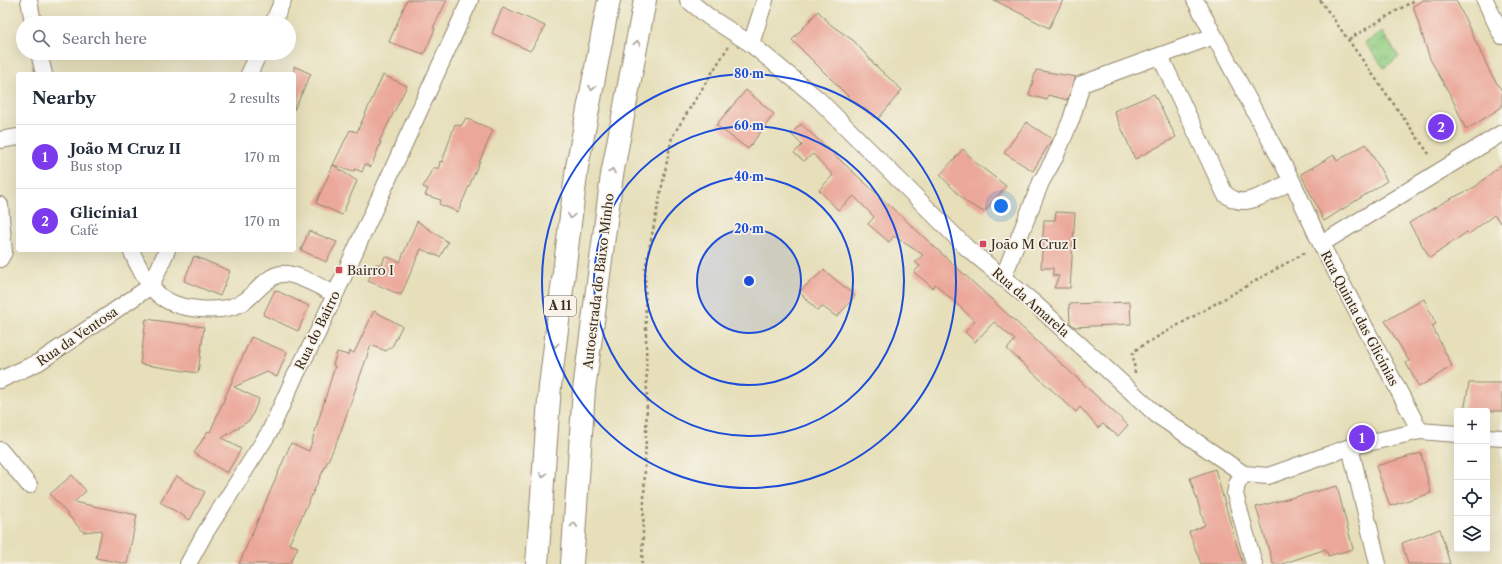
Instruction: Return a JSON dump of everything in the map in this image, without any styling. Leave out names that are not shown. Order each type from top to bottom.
[{"type":"highway","name":"A 11","points":[[537,564],[550,386],[576,175],[609,0]]},
{"type":"highway","name":"Autoestrada do Baixo Minho","points":[[572,564],[584,390],[612,175],[645,0]]},
{"type":"street","points":[[29,0],[32,16]]},
{"type":"street","points":[[276,16],[283,0]]},
{"type":"street","name":"Rua do Bairro","points":[[188,564],[204,533],[270,431],[335,294],[470,0]]},
{"type":"street","name":"Rua da Amarela","points":[[688,0],[709,17],[751,44],[818,99],[967,248],[1003,278],[1157,415],[1244,474],[1268,476],[1350,447],[1420,431],[1454,434]]},
{"type":"street","points":[[751,44],[765,0]]},
{"type":"street","points":[[1195,0],[1292,181],[1321,244]]},
{"type":"street","points":[[1485,0],[1502,36]]},
{"type":"street","points":[[1003,278],[1041,182],[1055,157],[1071,120],[1082,84],[1214,36]]},
{"type":"street","points":[[1160,56],[1225,194],[1236,201],[1244,201],[1254,199],[1292,181]]},
{"type":"street","points":[[41,60],[44,72]]},
{"type":"street","points":[[250,72],[256,60]]},
{"type":"street","name":"Rua Quinta das Glicínias","points":[[1420,431],[1321,244],[1502,133]]},
{"type":"street","points":[[0,140],[16,137]]},
{"type":"street","points":[[0,205],[4,252],[0,259]]},
{"type":"street","points":[[132,252],[151,286],[163,299],[189,307],[218,310],[232,307],[244,301],[275,276],[283,274],[293,275],[335,294]]},
{"type":"street","points":[[151,286],[166,252]]},
{"type":"street","name":"Rua da Ventosa","points":[[0,380],[39,362],[151,286]]},
{"type":"street","points":[[1490,437],[1502,438]]},
{"type":"street","points":[[1350,447],[1378,564]]},
{"type":"street","points":[[0,450],[29,485]]},
{"type":"street","points":[[1244,474],[1237,484],[1235,494],[1254,564]]},
{"type":"path","points":[[1320,0],[1429,154]]},
{"type":"path","points":[[1349,39],[1415,0]]},
{"type":"path","points":[[642,564],[647,402],[645,269],[672,137],[736,34]]},
{"type":"path","points":[[1130,390],[1135,377],[1133,352],[1138,348],[1321,244]]},
{"type":"green space","points":[[1382,32],[1399,57],[1384,68],[1365,43]]},
{"type":"building","points":[[407,0],[447,0],[433,28],[435,29],[424,54],[389,42]]},
{"type":"building","points":[[994,0],[1063,0],[1049,28]]},
{"type":"building","points":[[1423,0],[1456,0],[1491,74],[1502,91],[1502,107],[1466,130],[1452,98],[1430,59],[1413,6]]},
{"type":"building","points":[[503,7],[545,26],[530,51],[492,33]]},
{"type":"building","points":[[818,11],[831,25],[854,41],[875,65],[902,90],[878,119],[850,98],[792,40]]},
{"type":"building","points":[[294,66],[311,74],[296,106],[296,72],[294,72]]},
{"type":"building","points":[[1036,70],[1076,77],[1067,100],[1048,95],[1047,100],[1029,95]]},
{"type":"building","points":[[383,75],[407,86],[379,142],[381,142],[371,167],[365,164],[362,172],[355,169],[354,171],[333,165],[350,130],[357,132]]},
{"type":"building","points":[[746,90],[774,114],[748,149],[716,125]]},
{"type":"building","points":[[1154,94],[1176,137],[1135,159],[1114,111]]},
{"type":"building","points":[[466,118],[493,130],[458,212],[439,204],[441,200],[425,195],[428,189],[423,187],[433,168],[439,168],[440,161],[442,162],[455,124],[461,126]]},
{"type":"building","points":[[1026,122],[1052,139],[1033,171],[1004,153]]},
{"type":"building","points":[[801,124],[1128,425],[1118,436],[1103,424],[1098,428],[1080,407],[1076,412],[1007,349],[1015,340],[994,322],[975,342],[965,332],[975,321],[935,284],[933,288],[914,272],[920,266],[915,262],[923,255],[894,236],[889,242],[868,224],[874,217],[854,196],[838,210],[819,190],[833,175],[813,154],[804,161],[794,153],[802,145],[791,134]]},
{"type":"building","points":[[1366,144],[1387,181],[1324,221],[1301,174],[1334,155],[1337,161]]},
{"type":"building","points":[[963,149],[976,163],[1006,186],[984,212],[966,202],[940,175]]},
{"type":"building","points":[[1502,164],[1502,224],[1494,215],[1469,234],[1467,232],[1430,258],[1409,223],[1444,202],[1475,187]]},
{"type":"building","points":[[333,165],[357,181],[342,215],[316,203]]},
{"type":"building","points":[[1056,212],[1075,213],[1070,288],[1054,288],[1059,276],[1053,275],[1053,268],[1041,268],[1044,220],[1055,220]]},
{"type":"building","points":[[417,221],[448,242],[440,257],[421,249],[401,295],[368,281],[376,264],[382,265],[385,256],[400,262]]},
{"type":"building","points":[[309,231],[337,242],[326,262],[301,250]]},
{"type":"building","points":[[194,256],[230,271],[220,296],[184,281]]},
{"type":"building","points":[[824,270],[855,296],[837,317],[823,307],[817,310],[799,292]]},
{"type":"building","points":[[275,290],[309,306],[298,331],[263,315]]},
{"type":"building","points":[[1424,299],[1436,324],[1432,326],[1452,366],[1419,387],[1406,363],[1409,361],[1385,321]]},
{"type":"building","points":[[1130,302],[1131,324],[1075,327],[1070,323],[1069,304]]},
{"type":"building","points":[[374,311],[402,326],[393,345],[386,351],[371,345],[338,439],[289,544],[298,547],[290,564],[239,564],[291,443],[309,451],[335,366],[333,365],[337,352],[348,355],[350,351],[354,353]]},
{"type":"building","points":[[146,319],[204,327],[198,373],[140,364]]},
{"type":"building","points":[[251,337],[287,352],[277,377],[267,372],[234,387],[259,399],[250,420],[222,438],[241,449],[227,473],[194,453],[208,431],[210,432]]},
{"type":"building","points":[[1469,383],[1502,383],[1502,411],[1490,411],[1490,408],[1465,408]]},
{"type":"building","points":[[1421,453],[1431,493],[1390,506],[1376,466]]},
{"type":"building","points":[[1215,469],[1243,564],[1201,564],[1189,532],[1205,525],[1190,478]]},
{"type":"building","points":[[72,475],[86,491],[74,502],[137,515],[127,564],[96,558],[102,530],[83,532],[50,494]]},
{"type":"building","points":[[176,476],[205,492],[190,520],[160,502]]},
{"type":"building","points":[[1337,486],[1353,549],[1328,556],[1326,549],[1282,564],[1273,564],[1256,507]]},
{"type":"building","points":[[1440,529],[1450,564],[1408,564],[1402,543]]},
{"type":"place","name":"Glicínia1","points":[[1441,127]]},
{"type":"place","name":"João M Cruz I","points":[[983,244]]},
{"type":"place","name":"Bairro I","points":[[339,270]]},
{"type":"place","name":"João M Cruz II","points":[[1362,438]]}]
